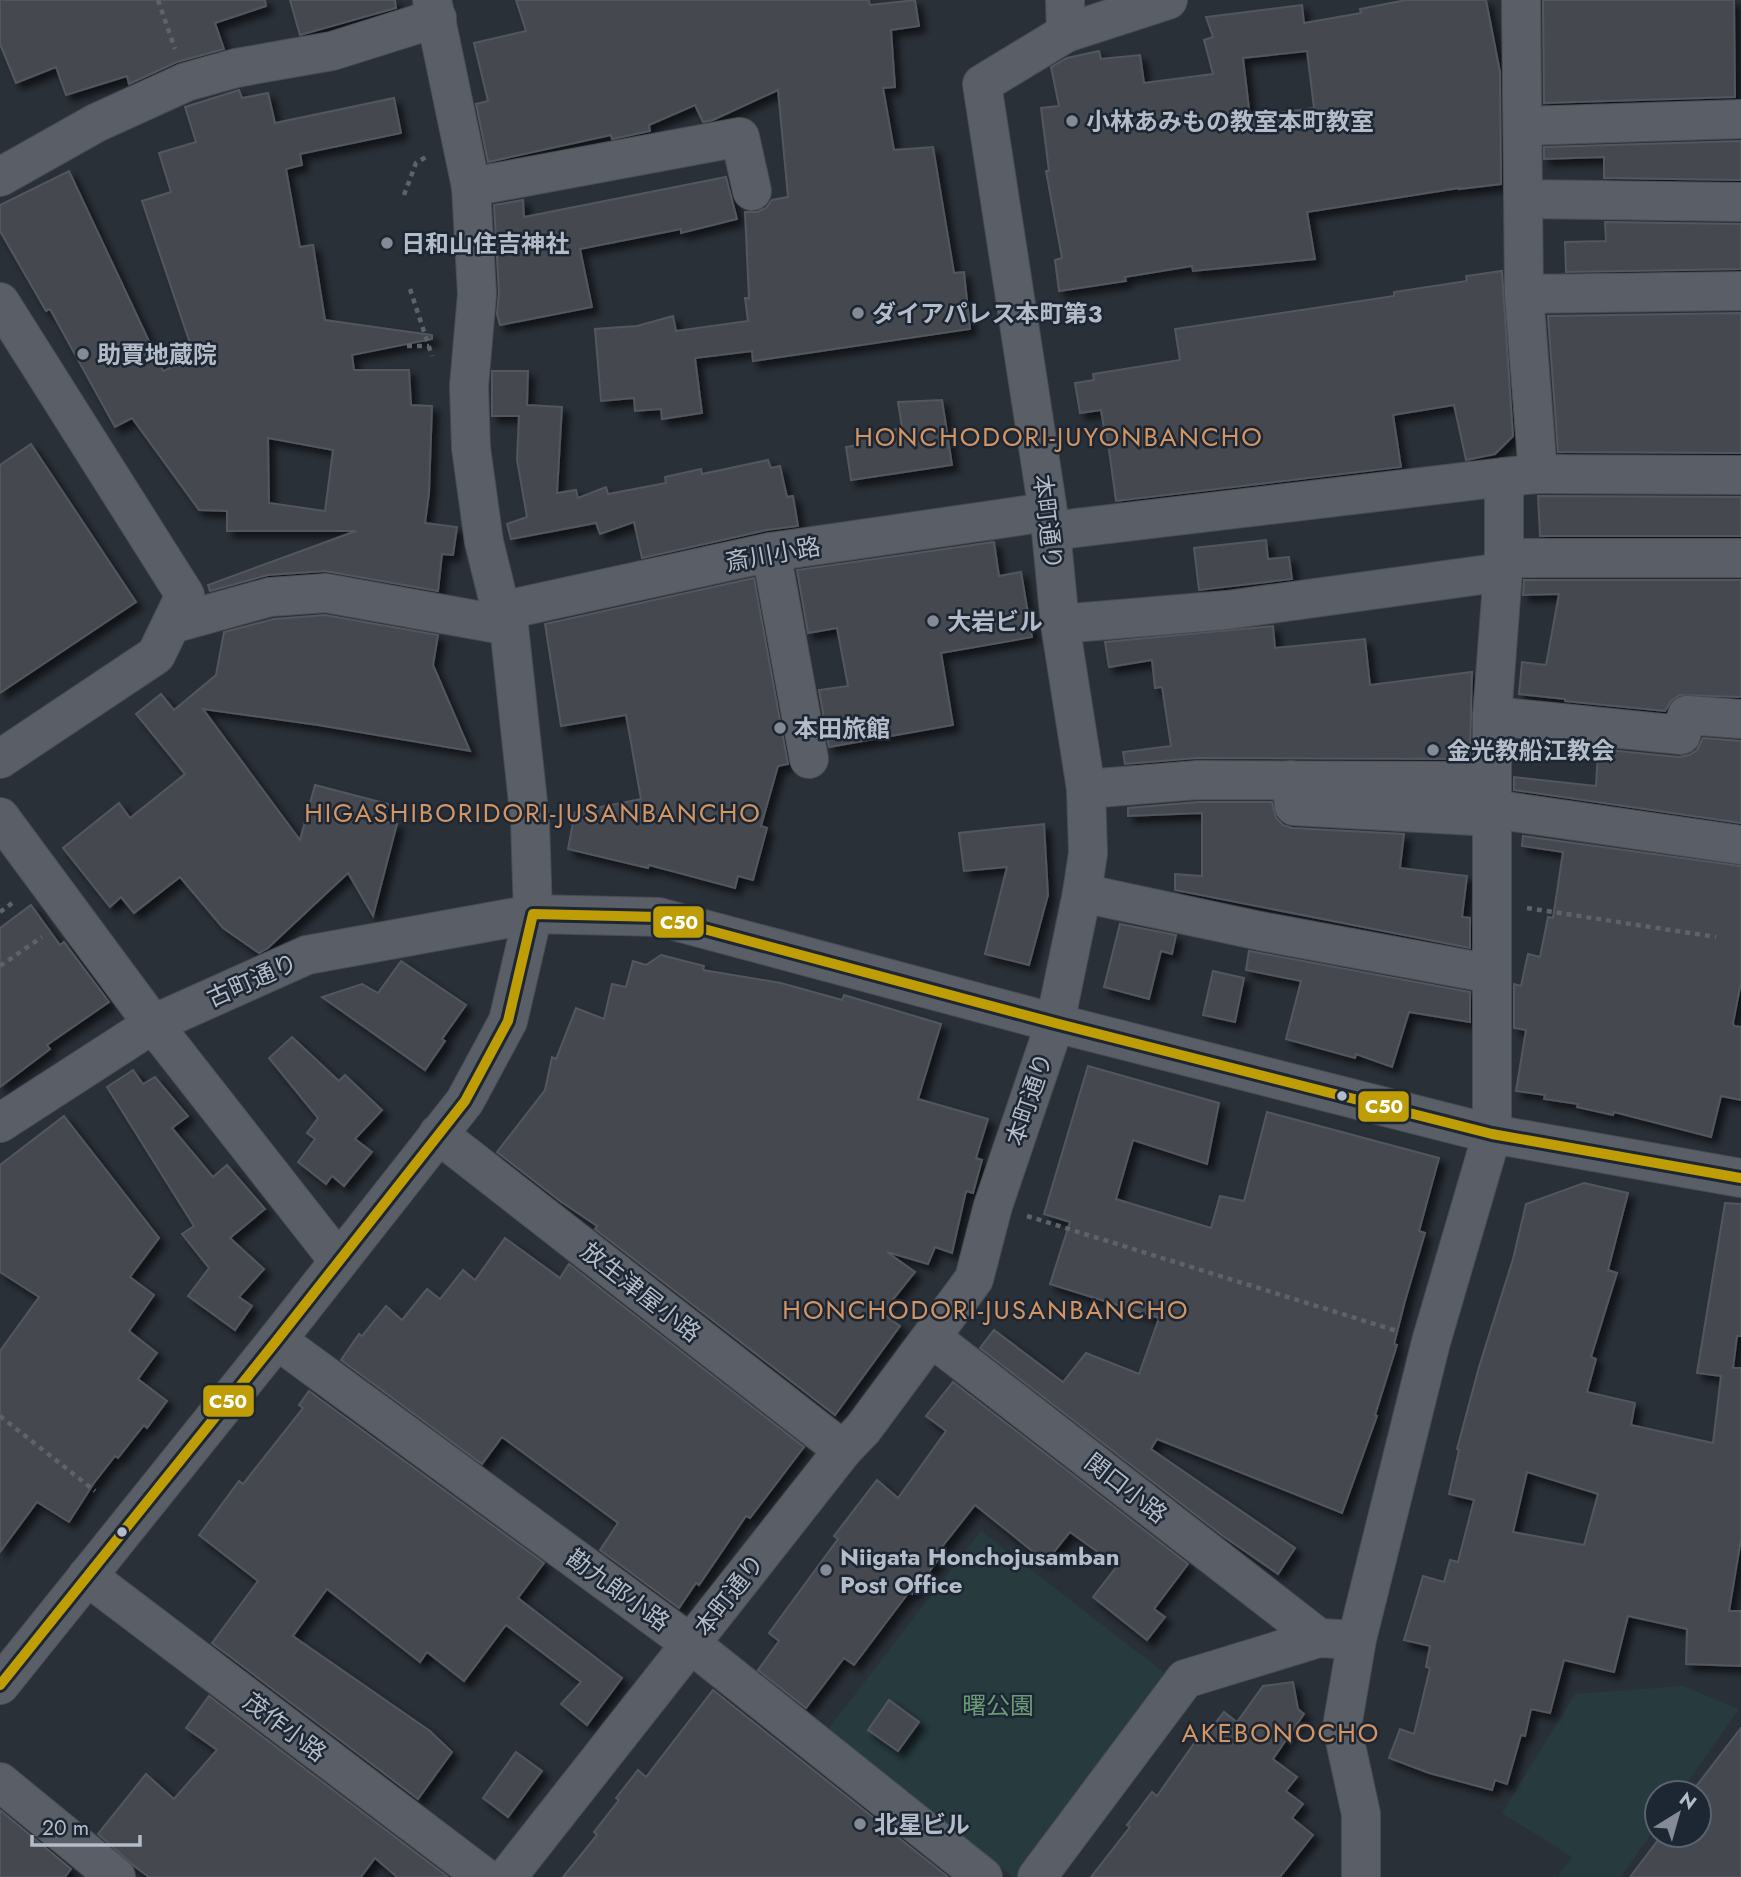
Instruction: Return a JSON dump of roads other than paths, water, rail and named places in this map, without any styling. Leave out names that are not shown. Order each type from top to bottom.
[{"type":"street","points":[[1066,16],[1168,0]]},
{"type":"street","points":[[1361,1877],[1361,1814],[1342,1727],[1338,1638],[1492,1135],[1492,716],[1503,565],[1521,475],[1538,455],[1524,293],[1521,0]]},
{"type":"street","points":[[0,177],[96,122],[186,82],[236,68],[332,51],[435,9],[471,187],[477,294],[469,386],[471,448],[484,542],[505,618],[530,821],[533,914],[508,1021],[465,1101],[0,1685]]},
{"type":"street","name":"本町通り","points":[[507,1877],[863,1429],[974,1279],[993,1206],[1055,1023],[1088,853],[1086,789],[1060,624],[1049,522],[982,84],[1066,16]]},
{"type":"street","points":[[1522,125],[1741,119]]},
{"type":"street","points":[[471,187],[740,137],[752,191]]},
{"type":"street","points":[[1523,199],[1741,202]]},
{"type":"street","points":[[1524,293],[1741,290]]},
{"type":"street","points":[[0,302],[186,595],[156,655],[0,759]]},
{"type":"street","name":"斎川小路","points":[[505,618],[771,552],[1521,475],[1741,474]]},
{"type":"street","points":[[771,552],[809,759]]},
{"type":"street","points":[[1060,624],[1227,610],[1503,565],[1741,558]]},
{"type":"street","points":[[172,624],[270,597],[326,593],[505,618]]},
{"type":"street","points":[[1492,716],[1681,735],[1687,716],[1741,719]]},
{"type":"street","points":[[1086,789],[1197,780],[1291,780],[1294,806],[1492,802],[1741,845]]},
{"type":"street","points":[[0,817],[153,1024],[338,1260]]},
{"type":"street","points":[[1082,893],[1260,931],[1492,974]]},
{"type":"street","name":"古町通り","points":[[0,1123],[153,1024],[307,955],[533,914],[659,917],[1055,1023],[1492,1135],[1741,1178]]},
{"type":"street","name":"放生津屋小路","points":[[438,1134],[844,1450]]},
{"type":"street","name":"関口小路","points":[[932,1338],[1338,1638]]},
{"type":"street","name":"勘九郎小路","points":[[277,1340],[691,1644],[983,1877]]},
{"type":"street","name":"茂作小路","points":[[87,1576],[484,1877]]},
{"type":"street","points":[[1037,1877],[1185,1679],[1338,1638]]},
{"type":"street","points":[[0,1782],[116,1877]]},
{"type":"place","name":"小林あみもの教室本町教室","points":[[1072,121]]},
{"type":"place","name":"日和山住吉神社","points":[[387,243]]},
{"type":"place","name":"ダイアパレス本町第3","points":[[858,313]]},
{"type":"place","name":"助賈地蔵院","points":[[83,354]]},
{"type":"place","name":"大岩ビル","points":[[933,621]]},
{"type":"place","name":"本田旅館","points":[[780,728]]},
{"type":"place","name":"金光教船江教会","points":[[1433,750]]},
{"type":"place","name":"Niigata Honchojusamban Post Office","points":[[826,1570]]},
{"type":"place","name":"北星ビル","points":[[860,1824]]},
{"type":"district","name":"HONCHODORI-JUYONBANCHO","points":[[1059,437]]},
{"type":"district","name":"HIGASHIBORIDORI-JUSANBANCHO","points":[[533,813]]},
{"type":"district","name":"HONCHODORI-JUSANBANCHO","points":[[986,1310]]},
{"type":"district","name":"AKEBONOCHO","points":[[1281,1733]]},
{"type":"park label","name":"曙公園","points":[[998,1705]]}]
